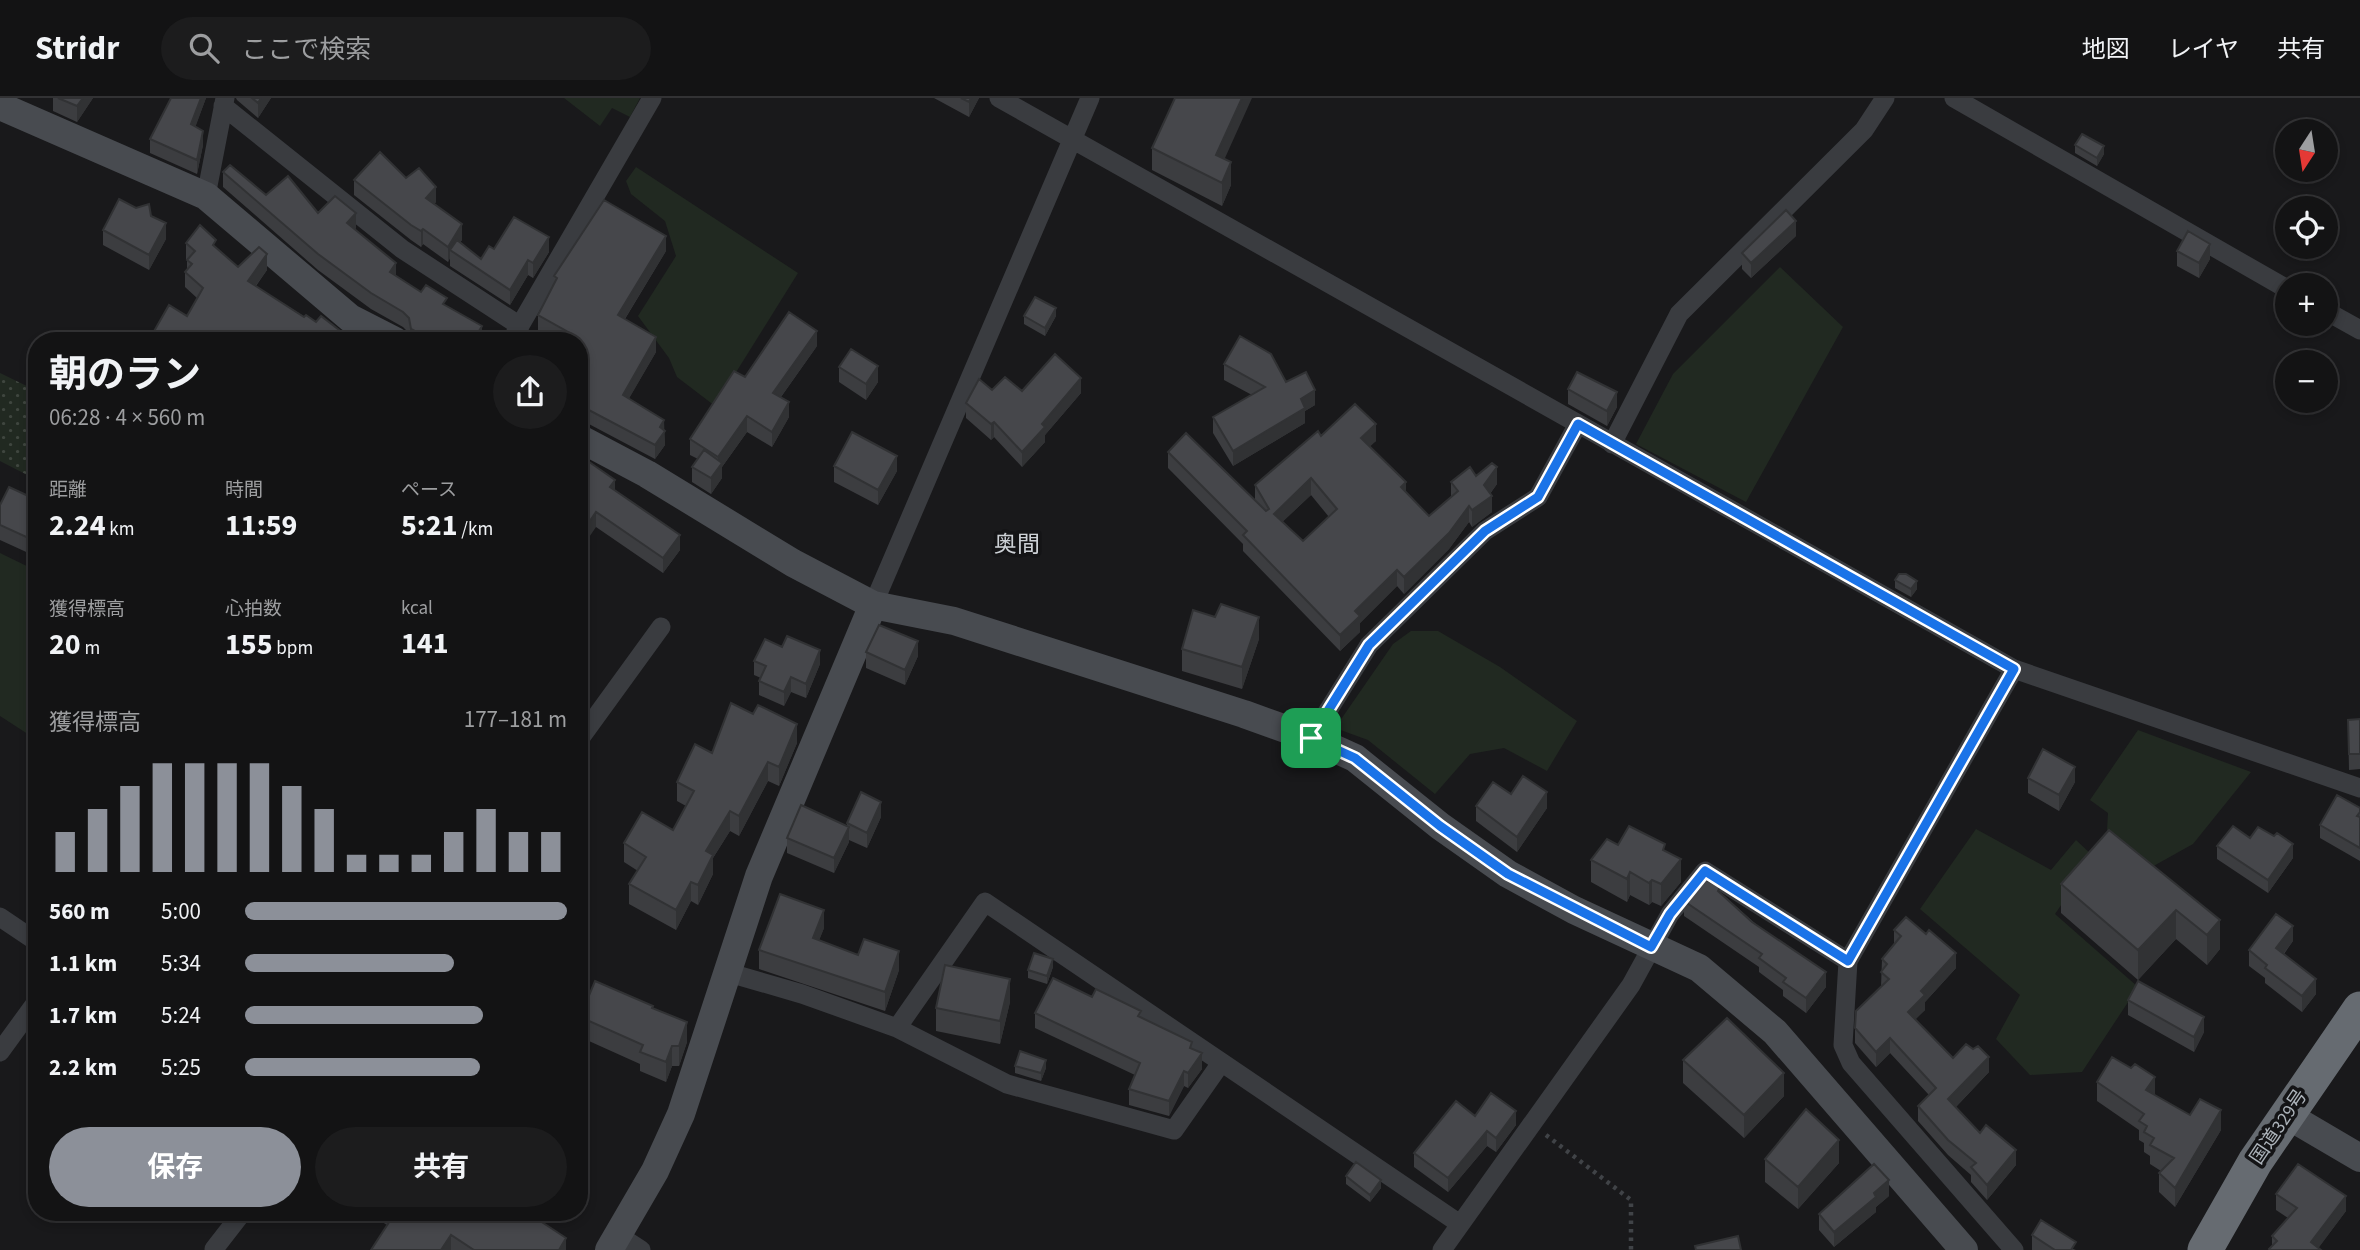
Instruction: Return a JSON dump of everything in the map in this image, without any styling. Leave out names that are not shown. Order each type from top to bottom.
[{"type":"highway","name":"国道329号","points":[[2205,1250],[2255,1162],[2360,1009]]},
{"type":"street","points":[[516,332],[652,98]]},
{"type":"street","points":[[999,98],[2014,669],[2360,788]]},
{"type":"street","points":[[623,1245],[681,1115],[726,972],[760,876],[1090,98]]},
{"type":"street","points":[[1612,444],[1679,314],[1864,130],[1885,98]]},
{"type":"street","points":[[1954,98],[2275,282]]},
{"type":"street","points":[[206,196],[224,102],[402,249],[512,332]]},
{"type":"street","points":[[0,106],[206,196],[350,318],[377,332]]},
{"type":"street","points":[[2338,318],[2360,330]]},
{"type":"street","points":[[1311,738],[1369,645],[1485,531],[1538,497],[1578,424]]},
{"type":"street","points":[[588,443],[648,474],[793,563],[873,605],[954,621],[1311,738],[1355,758],[1440,826],[1508,874],[1651,947],[1699,968],[1775,1032],[1964,1250]]},
{"type":"street","points":[[588,728],[661,627]]},
{"type":"street","points":[[2014,669],[1848,961],[1843,1045],[1851,1063],[2014,1250]]},
{"type":"street","points":[[1442,1250],[1631,985],[1670,914],[1705,871],[1848,961]]},
{"type":"street","points":[[897,1028],[985,902],[1460,1224]]},
{"type":"street","points":[[0,917],[28,936]]},
{"type":"street","points":[[726,972],[802,994],[897,1028],[1007,1084],[1174,1130],[1221,1063]]},
{"type":"street","points":[[0,1052],[28,1013]]},
{"type":"street","points":[[2287,1115],[2360,1158]]},
{"type":"street","points":[[214,1249],[236,1221]]},
{"type":"path","points":[[1531,1124],[1631,1200],[1631,1250]]},
{"type":"shaded area","points":[[564,98],[640,98],[630,117],[612,108],[600,126]]},
{"type":"shaded area","points":[[636,167],[798,273],[715,406],[677,377],[669,358],[638,316],[676,256],[665,221],[631,194],[626,181]]},
{"type":"shaded area","points":[[1780,267],[1843,327],[1746,502],[1636,444],[1673,374]]},
{"type":"shaded area","points":[[0,373],[28,387],[28,475],[0,461]]},
{"type":"shaded area","points":[[0,553],[28,567],[28,734],[0,716]]},
{"type":"shaded area","points":[[1411,631],[1438,631],[1500,667],[1577,721],[1547,771],[1504,748],[1470,754],[1435,794],[1368,740],[1335,728],[1393,644]]},
{"type":"shaded area","points":[[2138,730],[2251,772],[2193,844],[2141,873],[2106,848],[2108,813],[2090,800]]},
{"type":"shaded area","points":[[1976,829],[2051,870],[2076,840],[2094,857],[2055,914],[2138,987],[2082,1072],[2030,1075],[1996,1039],[2020,995],[1920,909]]},
{"type":"building","points":[[58,98],[83,98],[77,106]]},
{"type":"building","points":[[171,98],[201,98],[191,124],[203,131],[197,160],[150,139]]},
{"type":"building","points":[[1175,98],[1242,98],[1216,155],[1231,162],[1222,183],[1152,148]]},
{"type":"building","points":[[2082,134],[2104,146],[2097,158],[2075,145]]},
{"type":"building","points":[[380,152],[406,178],[419,168],[436,187],[426,198],[462,224],[448,247],[423,229],[421,231],[411,225],[354,180]]},
{"type":"building","points":[[230,165],[266,195],[288,176],[318,213],[335,196],[356,213],[347,223],[396,263],[390,272],[421,292],[426,285],[447,298],[443,304],[482,326],[478,332],[417,332],[411,329],[409,318],[403,312],[371,293],[318,254],[223,172]]},
{"type":"building","points":[[119,199],[136,208],[149,204],[151,216],[166,223],[149,255],[103,230]]},
{"type":"building","points":[[604,200],[666,236],[618,315],[656,337],[623,395],[664,420],[660,427],[665,431],[655,445],[588,410],[588,332],[568,332],[538,315],[557,278],[554,276]]},
{"type":"building","points":[[1786,210],[1796,221],[1751,263],[1742,253]]},
{"type":"building","points":[[514,217],[549,237],[533,263],[528,260],[510,290],[450,250],[457,240],[481,259],[489,246],[494,249]]},
{"type":"building","points":[[200,225],[216,240],[213,245],[238,267],[259,247],[267,254],[248,281],[304,317],[306,315],[316,322],[321,316],[342,332],[154,332],[169,305],[187,316],[203,288],[185,272],[192,264],[187,260],[195,251],[186,243]]},
{"type":"building","points":[[2188,231],[2210,244],[2199,263],[2177,251]]},
{"type":"building","points":[[1035,297],[1056,308],[1045,328],[1024,316]]},
{"type":"building","points":[[789,312],[817,331],[773,393],[789,402],[772,432],[747,416],[718,457],[690,439],[734,371],[745,377]]},
{"type":"building","points":[[1240,336],[1271,354],[1286,382],[1306,372],[1315,390],[1301,399],[1305,408],[1233,451],[1213,417],[1265,387],[1224,364]]},
{"type":"building","points":[[851,349],[878,366],[866,384],[839,367]]},
{"type":"building","points":[[1055,354],[1081,378],[1042,424],[1045,427],[1022,452],[994,422],[991,424],[966,403],[979,379],[992,390],[1005,377],[1022,391]]},
{"type":"building","points":[[1577,372],[1617,392],[1607,411],[1568,389]]},
{"type":"building","points":[[1355,404],[1376,424],[1361,438],[1406,482],[1401,487],[1429,516],[1458,491],[1451,482],[1470,467],[1476,476],[1492,463],[1497,467],[1484,485],[1492,496],[1472,510],[1469,506],[1449,533],[1404,577],[1397,570],[1355,611],[1360,616],[1340,635],[1243,535],[1247,531],[1168,452],[1186,433],[1266,511],[1269,509],[1255,485],[1318,431],[1321,436]],"holes":[[[1311,478],[1337,509],[1303,541],[1274,514]]]},
{"type":"building","points":[[852,432],[897,456],[878,490],[834,466]]},
{"type":"building","points":[[704,450],[722,463],[711,478],[692,467]]},
{"type":"building","points":[[588,461],[615,480],[610,487],[680,535],[663,558],[596,512],[588,524]]},
{"type":"building","points":[[9,487],[28,496],[28,538],[0,525],[0,505]]},
{"type":"building","points":[[1899,574],[1906,574],[1917,581],[1911,589],[1895,580]]},
{"type":"building","points":[[1221,604],[1259,617],[1242,667],[1182,649],[1193,610],[1215,617]]},
{"type":"building","points":[[879,625],[918,641],[905,670],[866,652]]},
{"type":"building","points":[[787,636],[820,650],[806,684],[791,677],[784,692],[759,681],[766,666],[754,661],[765,639],[782,647]]},
{"type":"building","points":[[731,703],[753,714],[758,705],[797,724],[779,767],[768,762],[739,816],[730,811],[706,851],[713,855],[698,885],[691,882],[676,910],[629,884],[646,857],[624,843],[642,812],[673,830],[694,791],[677,782],[695,744],[712,753]]},
{"type":"building","points":[[2360,719],[2360,754],[2349,754],[2348,720]]},
{"type":"building","points":[[2043,749],[2075,767],[2059,795],[2028,778]]},
{"type":"building","points":[[1523,776],[1547,792],[1517,837],[1476,806],[1493,782],[1511,794]]},
{"type":"building","points":[[861,792],[881,802],[867,833],[847,823]]},
{"type":"building","points":[[2337,795],[2360,808],[2357,816],[2360,817],[2360,848],[2320,825]]},
{"type":"building","points":[[801,805],[849,827],[834,858],[787,838]]},
{"type":"building","points":[[1629,826],[1665,844],[1663,850],[1681,859],[1661,884],[1652,880],[1649,883],[1630,872],[1627,879],[1591,860],[1607,839],[1618,845]]},
{"type":"building","points":[[2233,826],[2250,838],[2258,827],[2274,836],[2277,833],[2293,844],[2268,880],[2217,846]]},
{"type":"building","points":[[2109,830],[2220,920],[2207,935],[2176,910],[2138,950],[2061,884]]},
{"type":"building","points":[[1703,878],[1720,887],[1718,891],[1752,922],[1826,972],[1806,998],[1783,982],[1786,978],[1759,958],[1762,954],[1684,901]]},
{"type":"building","points":[[780,894],[824,910],[813,938],[858,955],[864,939],[899,951],[885,992],[759,950]]},
{"type":"building","points":[[2276,914],[2293,926],[2276,948],[2316,979],[2302,996],[2265,968],[2267,965],[2249,950]]},
{"type":"building","points":[[1906,917],[1926,934],[1929,930],[1956,953],[1921,991],[1925,995],[1908,1012],[1953,1058],[1966,1044],[1973,1049],[1978,1046],[1989,1057],[1948,1099],[1980,1133],[1986,1125],[2016,1150],[1987,1185],[1971,1167],[1976,1163],[1948,1140],[1918,1106],[1936,1088],[1890,1038],[1876,1052],[1855,1028],[1856,1011],[1889,979],[1881,972],[1887,964],[1882,959],[1901,936],[1894,930]]},
{"type":"building","points":[[1034,953],[1053,959],[1047,976],[1028,970]]},
{"type":"building","points":[[945,965],[1010,979],[1000,1021],[936,1008]]},
{"type":"building","points":[[1053,978],[1092,997],[1096,989],[1141,1011],[1138,1016],[1192,1042],[1190,1048],[1202,1053],[1188,1073],[1184,1071],[1169,1101],[1129,1089],[1140,1063],[1035,1013]]},
{"type":"building","points":[[595,981],[687,1022],[679,1046],[672,1046],[666,1062],[640,1052],[643,1045],[588,1021],[588,998]]},
{"type":"building","points":[[2138,981],[2204,1017],[2194,1037],[2128,1000]]},
{"type":"building","points":[[1727,1018],[1784,1073],[1744,1115],[1683,1060]]},
{"type":"building","points":[[1020,1051],[1046,1060],[1041,1073],[1015,1066]]},
{"type":"building","points":[[2112,1057],[2131,1068],[2135,1064],[2155,1077],[2146,1090],[2190,1115],[2200,1099],[2221,1110],[2175,1188],[2159,1173],[2174,1158],[2150,1145],[2154,1138],[2144,1132],[2147,1126],[2139,1121],[2144,1114],[2097,1082]]},
{"type":"building","points":[[1491,1093],[1516,1111],[1496,1138],[1487,1131],[1448,1178],[1414,1153],[1456,1101],[1475,1116]]},
{"type":"building","points":[[1806,1109],[1839,1140],[1798,1187],[1765,1159]]},
{"type":"building","points":[[1356,1162],[1381,1180],[1370,1195],[1346,1176]]},
{"type":"building","points":[[1874,1164],[1889,1180],[1874,1193],[1876,1197],[1834,1232],[1819,1214]]},
{"type":"building","points":[[2298,1164],[2346,1196],[2311,1242],[2321,1250],[2270,1250],[2277,1241],[2272,1236],[2297,1208],[2276,1194]]},
{"type":"building","points":[[2041,1220],[2076,1242],[2071,1250],[2055,1250],[2032,1235]]},
{"type":"building","points":[[390,1221],[540,1221],[566,1238],[559,1250],[474,1250],[451,1235],[441,1250],[371,1250]]},
{"type":"building","points":[[1738,1236],[1741,1250],[1696,1250],[1695,1246]]},
{"type":"district","name":"奥間","points":[[1017,544]]},
{"type":"route","points":[[1578,424],[2014,669],[1848,961],[1705,871],[1670,914],[1651,947],[1508,874],[1440,826],[1355,758],[1311,738],[1369,645],[1485,531],[1538,497],[1578,424]]}]
